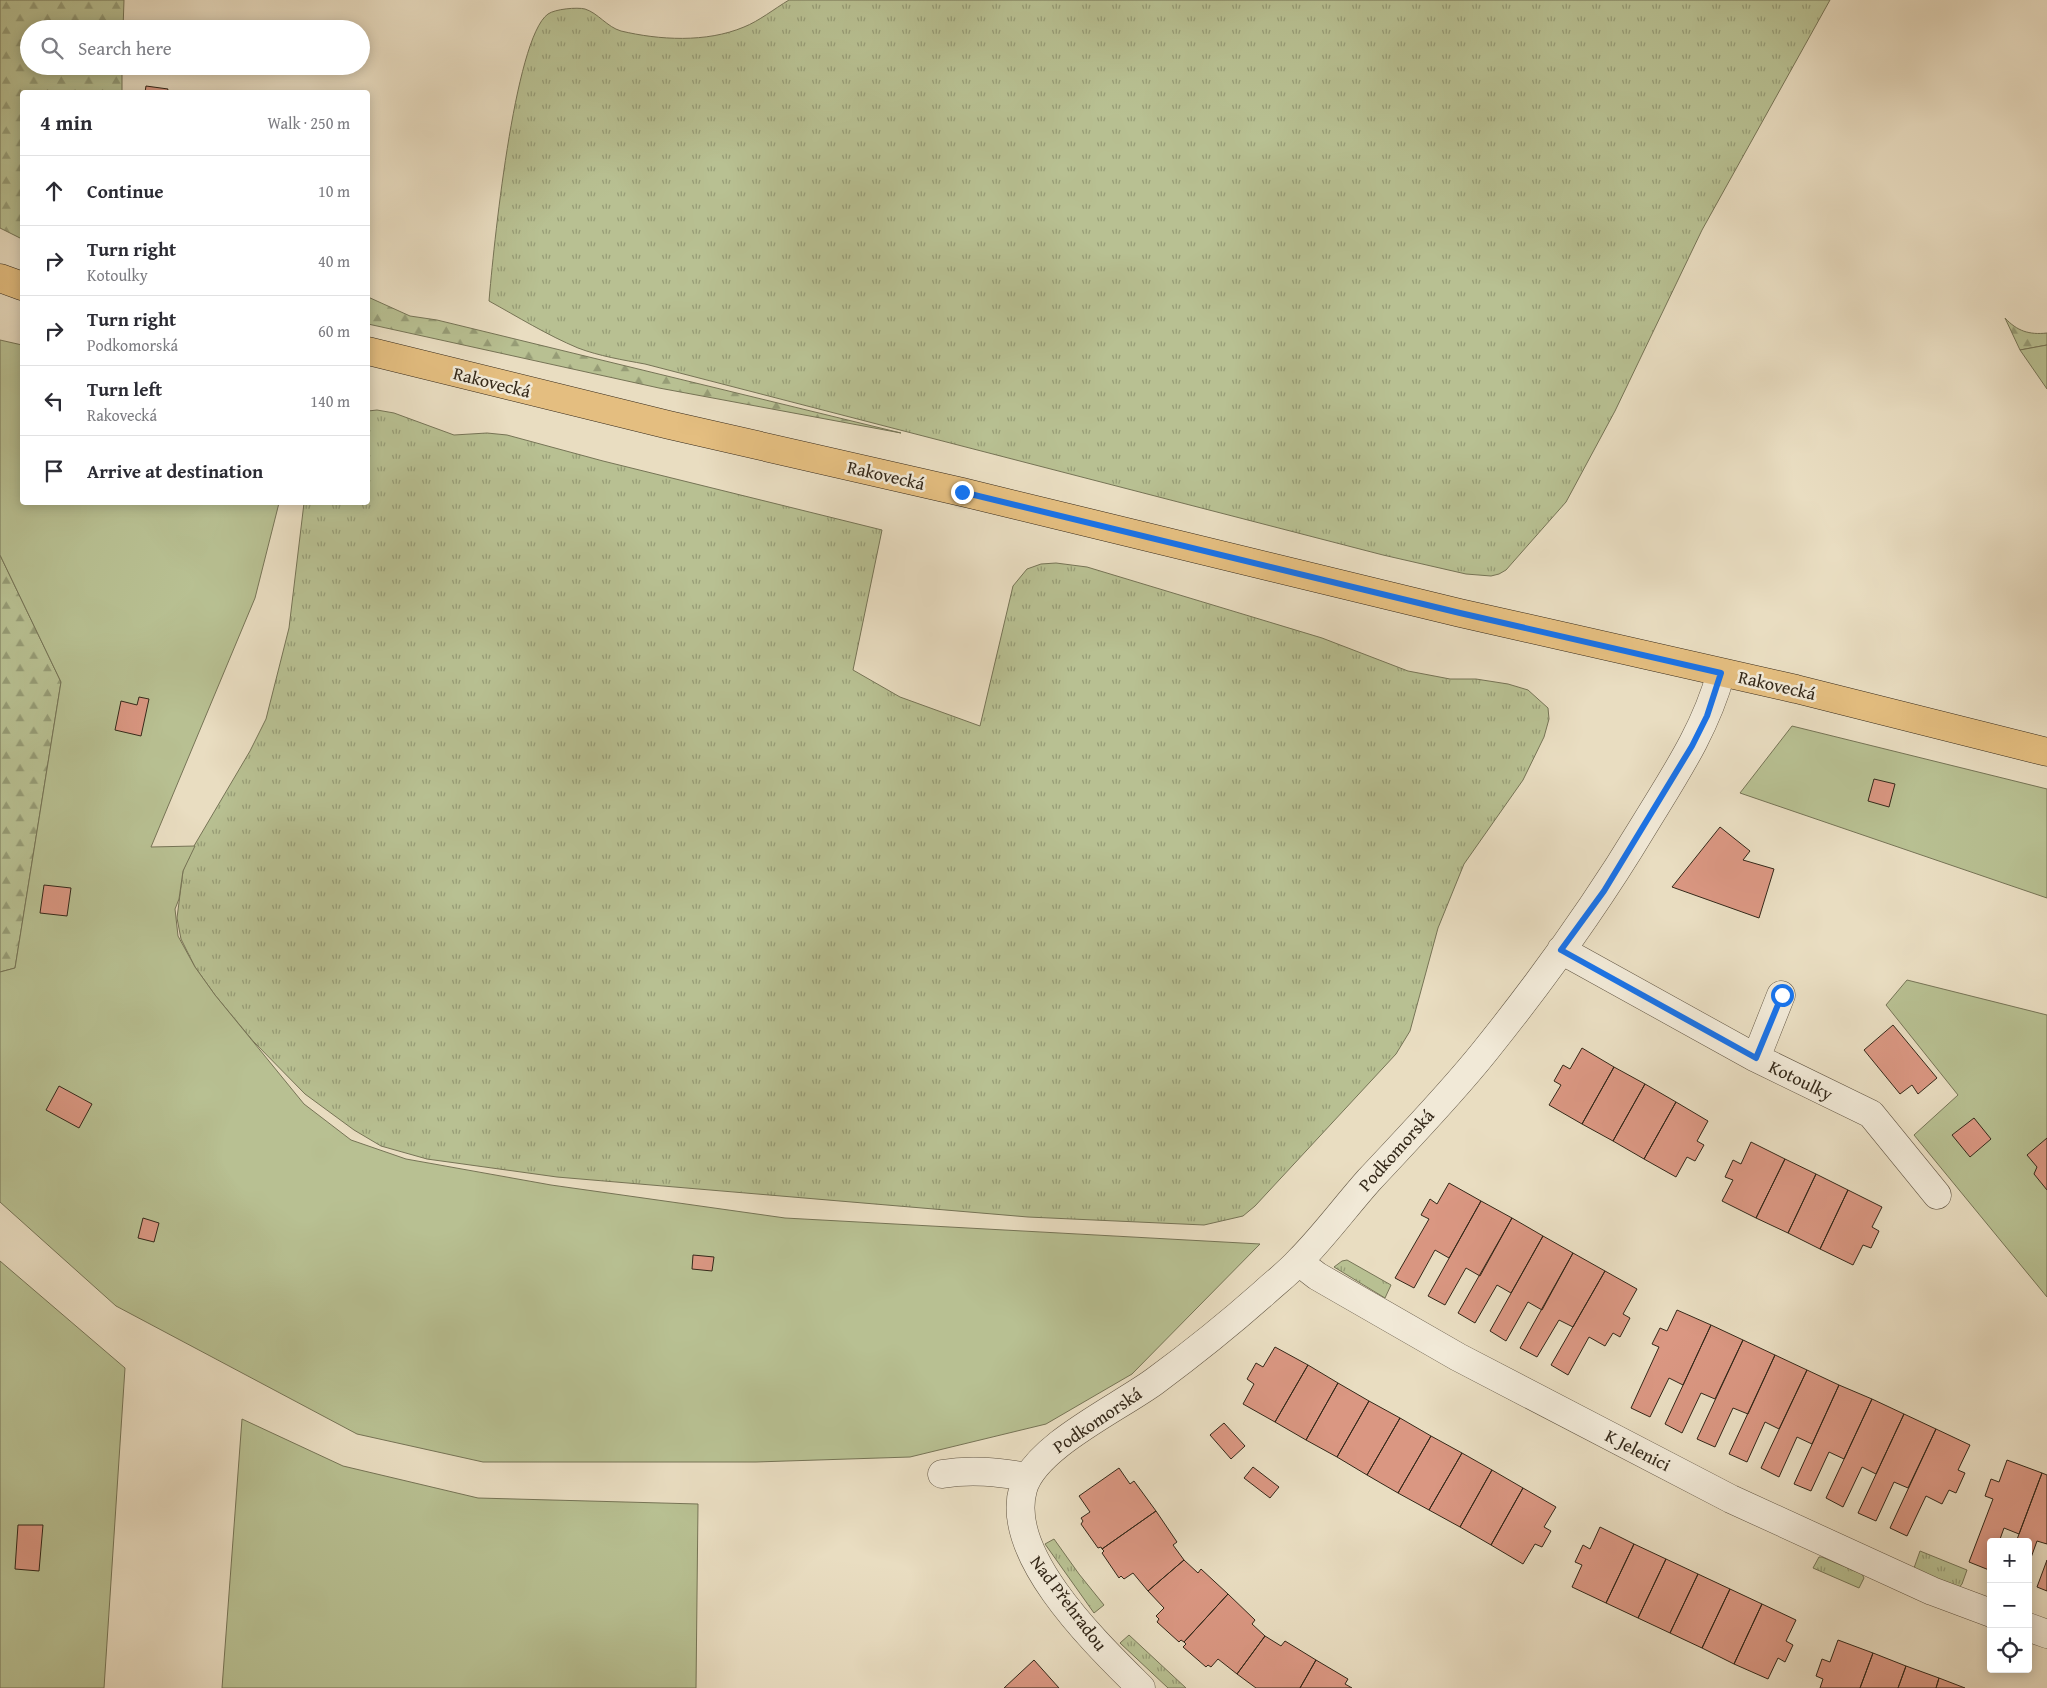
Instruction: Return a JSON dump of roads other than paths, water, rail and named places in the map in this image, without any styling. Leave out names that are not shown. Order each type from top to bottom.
[{"type":"main road","points":[[0,278],[20,285]]},
{"type":"main road","name":"Rakovecká","points":[[370,351],[669,425],[962,492],[1460,613],[1796,689],[2047,752]]},
{"type":"street","name":"Podkomorská","points":[[1027,1477],[1049,1453],[1153,1383],[1226,1326],[1299,1262],[1354,1197],[1484,1052],[1604,891],[1692,746],[1707,716],[1721,673]]},
{"type":"street","name":"Kotoulky","points":[[1561,950],[1756,1058],[1871,1114],[1938,1195]]},
{"type":"street","points":[[1756,1058],[1782,995]]},
{"type":"street","name":"K Jelenici","points":[[1299,1262],[1318,1276],[1458,1358],[1732,1499],[1932,1591],[1987,1612]]},
{"type":"street","points":[[942,1474],[961,1471],[982,1471],[1027,1477]]},
{"type":"street","name":"Nad Přehradou","points":[[1027,1477],[1021,1493],[1020,1513],[1026,1545],[1042,1573],[1093,1640],[1141,1688]]},
{"type":"street","points":[[2031,1628],[2047,1634]]}]
